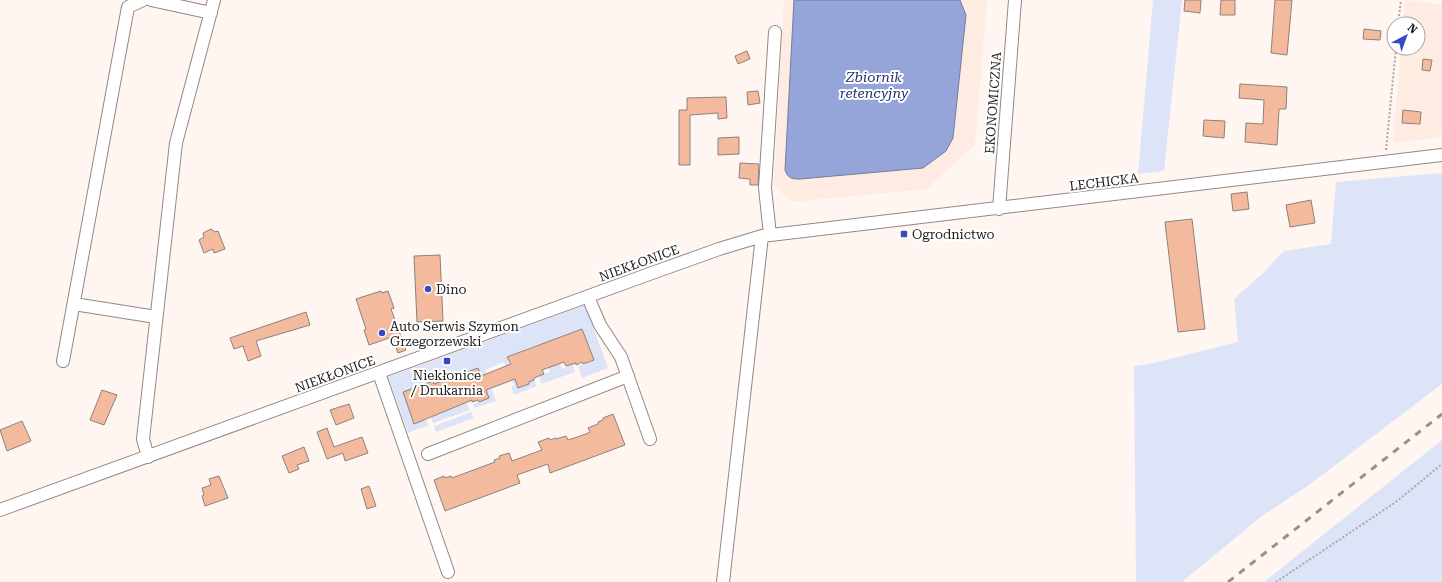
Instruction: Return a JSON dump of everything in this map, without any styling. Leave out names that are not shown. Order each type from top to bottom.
[{"type":"street","points":[[63,361],[128,7],[143,0]]},
{"type":"street","points":[[151,0],[211,12]]},
{"type":"street","points":[[148,457],[143,439],[176,143],[214,0]]},
{"type":"street","name":"EKONOMICZNA","points":[[999,209],[1015,0]]},
{"type":"street","points":[[723,582],[766,236],[765,188],[775,32]]},
{"type":"street","name":"LECHICKA","points":[[766,236],[1442,155]]},
{"type":"street","name":"NIEKŁONICE","points":[[0,510],[719,249],[766,236]]},
{"type":"street","points":[[588,297],[600,326],[621,357],[650,439]]},
{"type":"street","points":[[74,304],[156,317]]},
{"type":"street","points":[[378,373],[448,572]]},
{"type":"street","points":[[428,454],[628,376]]},
{"type":"path","points":[[1399,16],[1400,0]]},
{"type":"path","points":[[1385,162],[1395,56]]},
{"type":"path","points":[[1276,582],[1396,502],[1442,464]]},
{"type":"shaded area","name":"Zbiornik retencyjny","points":[[784,0],[987,0],[975,145],[926,189],[791,202],[774,185]]},
{"type":"shaded area","points":[[1153,0],[1182,0],[1164,171],[1138,174]]},
{"type":"shaded area","points":[[1405,0],[1442,5],[1442,137],[1393,143],[1400,56],[1426,56],[1426,16],[1404,16]]},
{"type":"shaded area","points":[[1442,173],[1442,384],[1309,485],[1262,516],[1182,582],[1136,582],[1134,366],[1150,364],[1238,342],[1234,299],[1264,272],[1284,251],[1331,244],[1336,182]]},
{"type":"shaded area","points":[[585,305],[608,368],[582,378],[578,366],[594,360],[582,329],[551,341],[562,369],[573,364],[575,372],[541,384],[539,376],[550,372],[539,344],[507,357],[519,388],[534,380],[537,386],[514,395],[511,387],[514,385],[504,362],[485,370],[496,401],[474,408],[473,404],[489,398],[478,368],[448,379],[466,402],[470,410],[433,423],[431,417],[444,412],[433,382],[403,392],[414,423],[425,419],[429,425],[408,433],[388,377]]},
{"type":"shaded area","points":[[471,412],[474,418],[436,432],[434,426]]},
{"type":"shaded area","points":[[1442,440],[1442,582],[1264,582]]},
{"type":"water","name":"Zbiornik retencyjny","points":[[794,0],[960,0],[966,15],[953,138],[946,151],[923,168],[800,179],[792,178],[787,175],[785,170]]},
{"type":"building","points":[[1185,0],[1201,0],[1200,13],[1184,11]]},
{"type":"building","points":[[1221,0],[1235,0],[1235,15],[1220,15]]},
{"type":"building","points":[[1275,0],[1292,0],[1287,55],[1271,53]]},
{"type":"building","points":[[1364,29],[1381,31],[1380,40],[1363,39]]},
{"type":"building","points":[[747,51],[750,59],[738,64],[735,56]]},
{"type":"building","points":[[1423,59],[1432,60],[1430,71],[1422,70]]},
{"type":"building","points":[[1240,84],[1287,87],[1286,109],[1279,109],[1277,145],[1245,142],[1246,123],[1263,124],[1264,100],[1239,98]]},
{"type":"building","points":[[758,91],[760,103],[748,105],[747,92]]},
{"type":"building","points":[[726,97],[727,118],[718,119],[718,113],[690,115],[690,165],[679,165],[679,110],[687,110],[687,98]]},
{"type":"building","points":[[1403,110],[1421,112],[1420,124],[1402,123]]},
{"type":"building","points":[[1204,120],[1225,121],[1224,138],[1203,136]]},
{"type":"building","points":[[739,137],[739,154],[718,155],[718,138]]},
{"type":"building","points":[[740,163],[759,164],[758,185],[750,185],[750,179],[739,178]]},
{"type":"building","points":[[1247,192],[1249,209],[1233,211],[1231,194]]},
{"type":"building","points":[[1311,200],[1315,223],[1290,227],[1286,205]]},
{"type":"building","points":[[1192,219],[1205,329],[1178,332],[1165,222]]},
{"type":"building","points":[[211,229],[215,232],[218,231],[225,249],[214,253],[213,249],[204,253],[199,240],[204,237],[203,233]]},
{"type":"building","name":"Dino","points":[[440,255],[443,321],[417,322],[414,256]]},
{"type":"building","points":[[381,291],[382,293],[388,291],[394,308],[391,309],[406,350],[398,353],[392,337],[369,345],[364,330],[366,329],[356,299]]},
{"type":"building","points":[[306,312],[310,325],[256,341],[261,356],[248,361],[243,346],[234,349],[230,338]]},
{"type":"building","points":[[582,329],[594,360],[583,364],[582,362],[576,365],[576,363],[566,366],[564,362],[542,370],[544,374],[534,378],[534,380],[529,382],[529,384],[518,388],[515,379],[486,390],[489,398],[479,402],[478,400],[472,402],[472,400],[414,424],[403,392],[433,381],[434,384],[478,368],[481,376],[511,364],[507,357]]},
{"type":"building","points":[[102,390],[117,395],[104,425],[90,420]]},
{"type":"building","points":[[349,404],[354,418],[336,425],[330,410]]},
{"type":"building","points":[[613,414],[625,445],[550,473],[548,464],[517,475],[520,483],[445,511],[434,480],[444,476],[445,478],[451,476],[452,478],[495,462],[494,460],[500,458],[499,456],[509,453],[512,461],[542,450],[538,442],[549,438],[550,440],[566,436],[568,440],[586,434],[590,432],[588,428],[598,424],[598,422],[603,420],[603,418]]},
{"type":"building","points":[[22,421],[31,441],[7,451],[0,430]]},
{"type":"building","points":[[327,428],[334,447],[362,437],[368,453],[345,461],[343,453],[327,459],[317,432]]},
{"type":"building","points":[[304,447],[309,461],[297,465],[299,469],[289,473],[282,456]]},
{"type":"building","points":[[219,476],[228,498],[205,506],[202,496],[204,495],[202,488],[211,485],[209,479]]},
{"type":"building","points":[[369,486],[376,506],[367,509],[361,489]]},
{"type":"railway","points":[[1228,582],[1442,414]]},
{"type":"place","name":"Ogrodnictwo","points":[[904,234]]},
{"type":"place","name":"Dino","points":[[428,289]]},
{"type":"place","name":"Auto Serwis Szymon Grzegorzewski","points":[[382,333]]},
{"type":"place","name":"Niekłonice / Drukarnia","points":[[447,361]]}]
